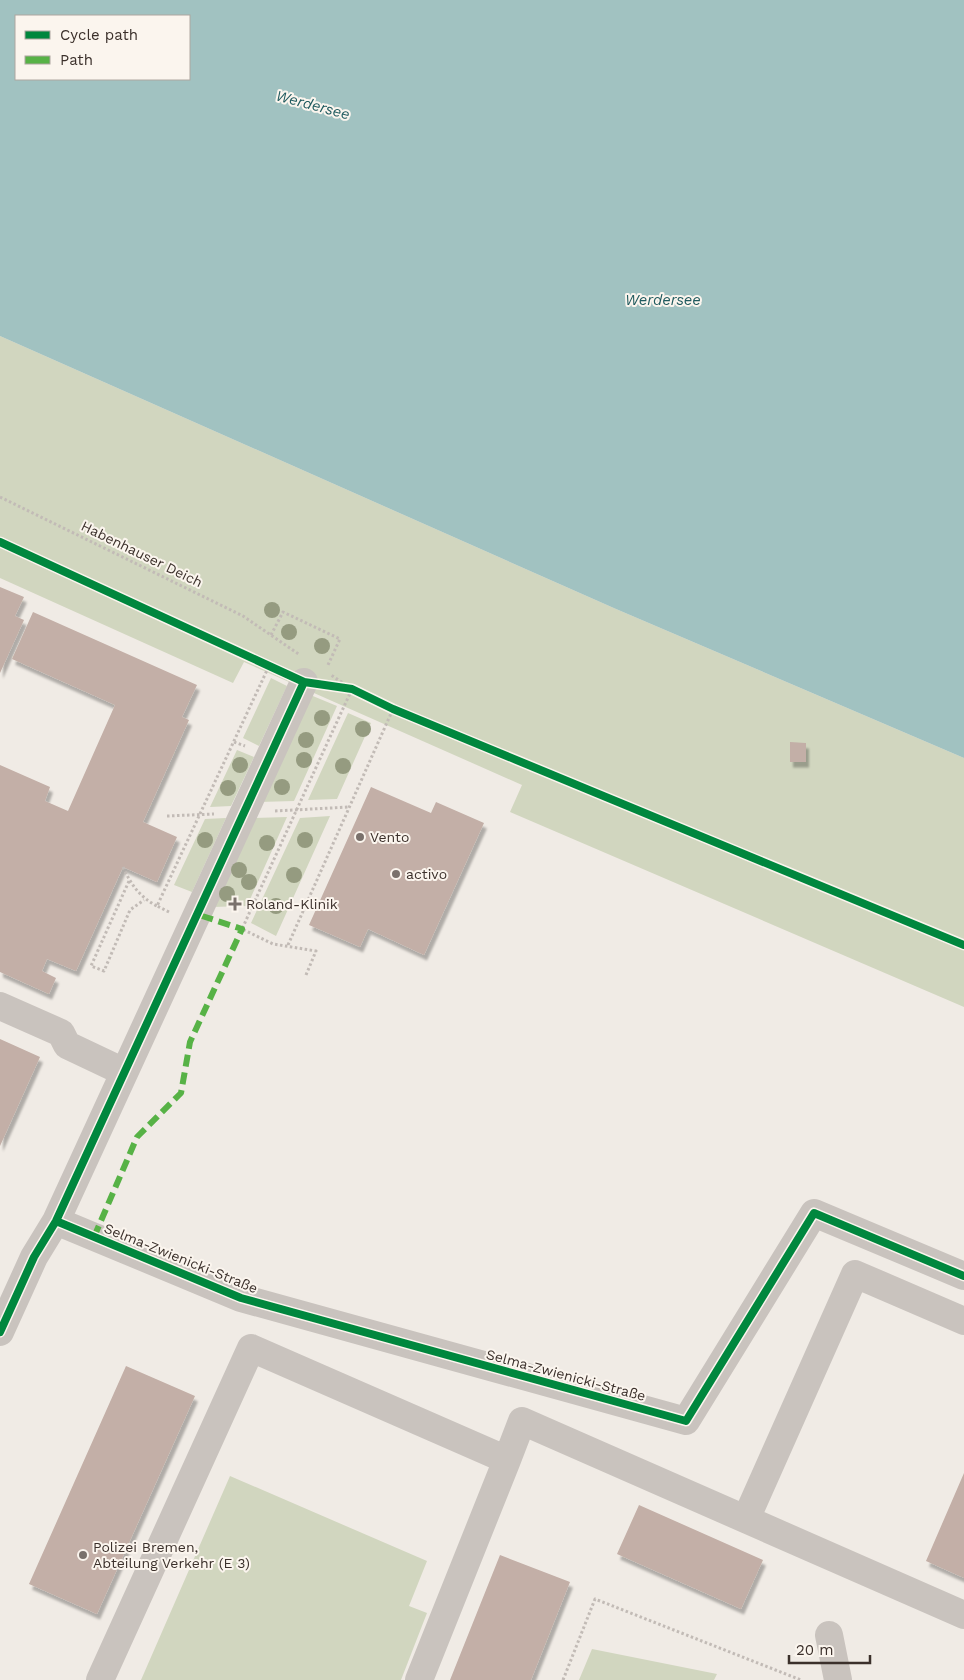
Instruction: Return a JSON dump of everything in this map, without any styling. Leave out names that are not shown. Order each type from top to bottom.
[{"type":"street","points":[[0,1332],[34,1257],[56,1221],[196,914],[314,676]]},
{"type":"street","points":[[0,1006],[61,1033],[66,1046],[124,1072]]},
{"type":"street","name":"Selma-Zwienicki-Straße","points":[[56,1221],[241,1298],[686,1421],[814,1213],[964,1276]]},
{"type":"street","points":[[746,1519],[855,1274],[964,1321]]},
{"type":"street","points":[[100,1680],[251,1348],[508,1460]]},
{"type":"street","points":[[419,1680],[522,1421],[964,1614]]},
{"type":"street","points":[[829,1636],[838,1680]]},
{"type":"path","points":[[258,662],[314,676]]},
{"type":"path","points":[[157,906],[269,666]]},
{"type":"path","points":[[306,976],[316,951],[273,944],[242,929],[352,689]]},
{"type":"path","points":[[288,945],[393,709]]},
{"type":"path","points":[[123,867],[129,881],[144,900],[178,916],[196,914]]},
{"type":"path","points":[[129,881],[91,966],[104,971],[130,910],[144,900]]},
{"type":"path","points":[[563,1680],[594,1599],[802,1680]]},
{"type":"green space","points":[[0,336],[616,609],[964,758],[964,1007],[510,812],[522,785],[244,662],[233,683],[0,578]]},
{"type":"green space","points":[[271,678],[287,686],[259,746],[243,738]]},
{"type":"green space","points":[[308,694],[337,706],[294,801],[259,802]]},
{"type":"green space","points":[[348,713],[371,723],[337,799],[308,800]]},
{"type":"green space","points":[[237,750],[254,757],[231,806],[210,807]]},
{"type":"green space","points":[[330,816],[276,936],[251,923],[300,818]]},
{"type":"green space","points":[[287,817],[247,906],[212,907],[252,818]]},
{"type":"green space","points":[[226,818],[192,892],[174,885],[205,819]]},
{"type":"green space","points":[[230,1476],[427,1561],[409,1606],[427,1613],[401,1680],[141,1680]]},
{"type":"green space","points":[[592,1649],[717,1674],[714,1680],[579,1680]]},
{"type":"water","name":"Werdersee","points":[[0,0],[964,0],[964,758],[616,609],[0,336]]},
{"type":"building","points":[[0,587],[24,597],[15,616],[24,620],[0,673]]},
{"type":"building","points":[[33,612],[197,685],[182,717],[189,720],[143,822],[177,837],[157,882],[123,867],[76,971],[47,959],[42,971],[56,978],[49,994],[0,972],[0,765],[50,787],[45,801],[68,811],[115,705],[12,659]]},
{"type":"building","points":[[790,742],[806,743],[806,762],[790,762]]},
{"type":"building","name":"activo","points":[[371,787],[431,813],[436,802],[484,823],[424,955],[368,929],[360,947],[309,925]]},
{"type":"building","points":[[0,1039],[40,1057],[0,1146]]},
{"type":"building","points":[[126,1366],[195,1396],[97,1614],[29,1584]]},
{"type":"building","points":[[964,1473],[964,1578],[926,1561]]},
{"type":"building","points":[[639,1505],[763,1560],[741,1609],[617,1554]]},
{"type":"building","points":[[500,1555],[570,1582],[531,1680],[450,1680]]},
{"type":"marked path","points":[[94,1237],[137,1137],[181,1093],[190,1042],[242,929],[196,914]]},
{"type":"cycle path","points":[[0,542],[304,682],[352,689],[393,709],[964,945]]},
{"type":"cycle path","points":[[0,1332],[34,1257],[56,1221],[304,682]]},
{"type":"cycle path","points":[[56,1221],[241,1298],[686,1421],[814,1213],[964,1276]]},
{"type":"place","name":"Vento","points":[[360,837]]},
{"type":"place","name":"activo","points":[[396,874]]},
{"type":"place","name":"Roland-Klinik","points":[[235,904]]},
{"type":"place","name":"Polizei Bremen, Abteilung Verkehr (E 3)","points":[[83,1555]]}]
